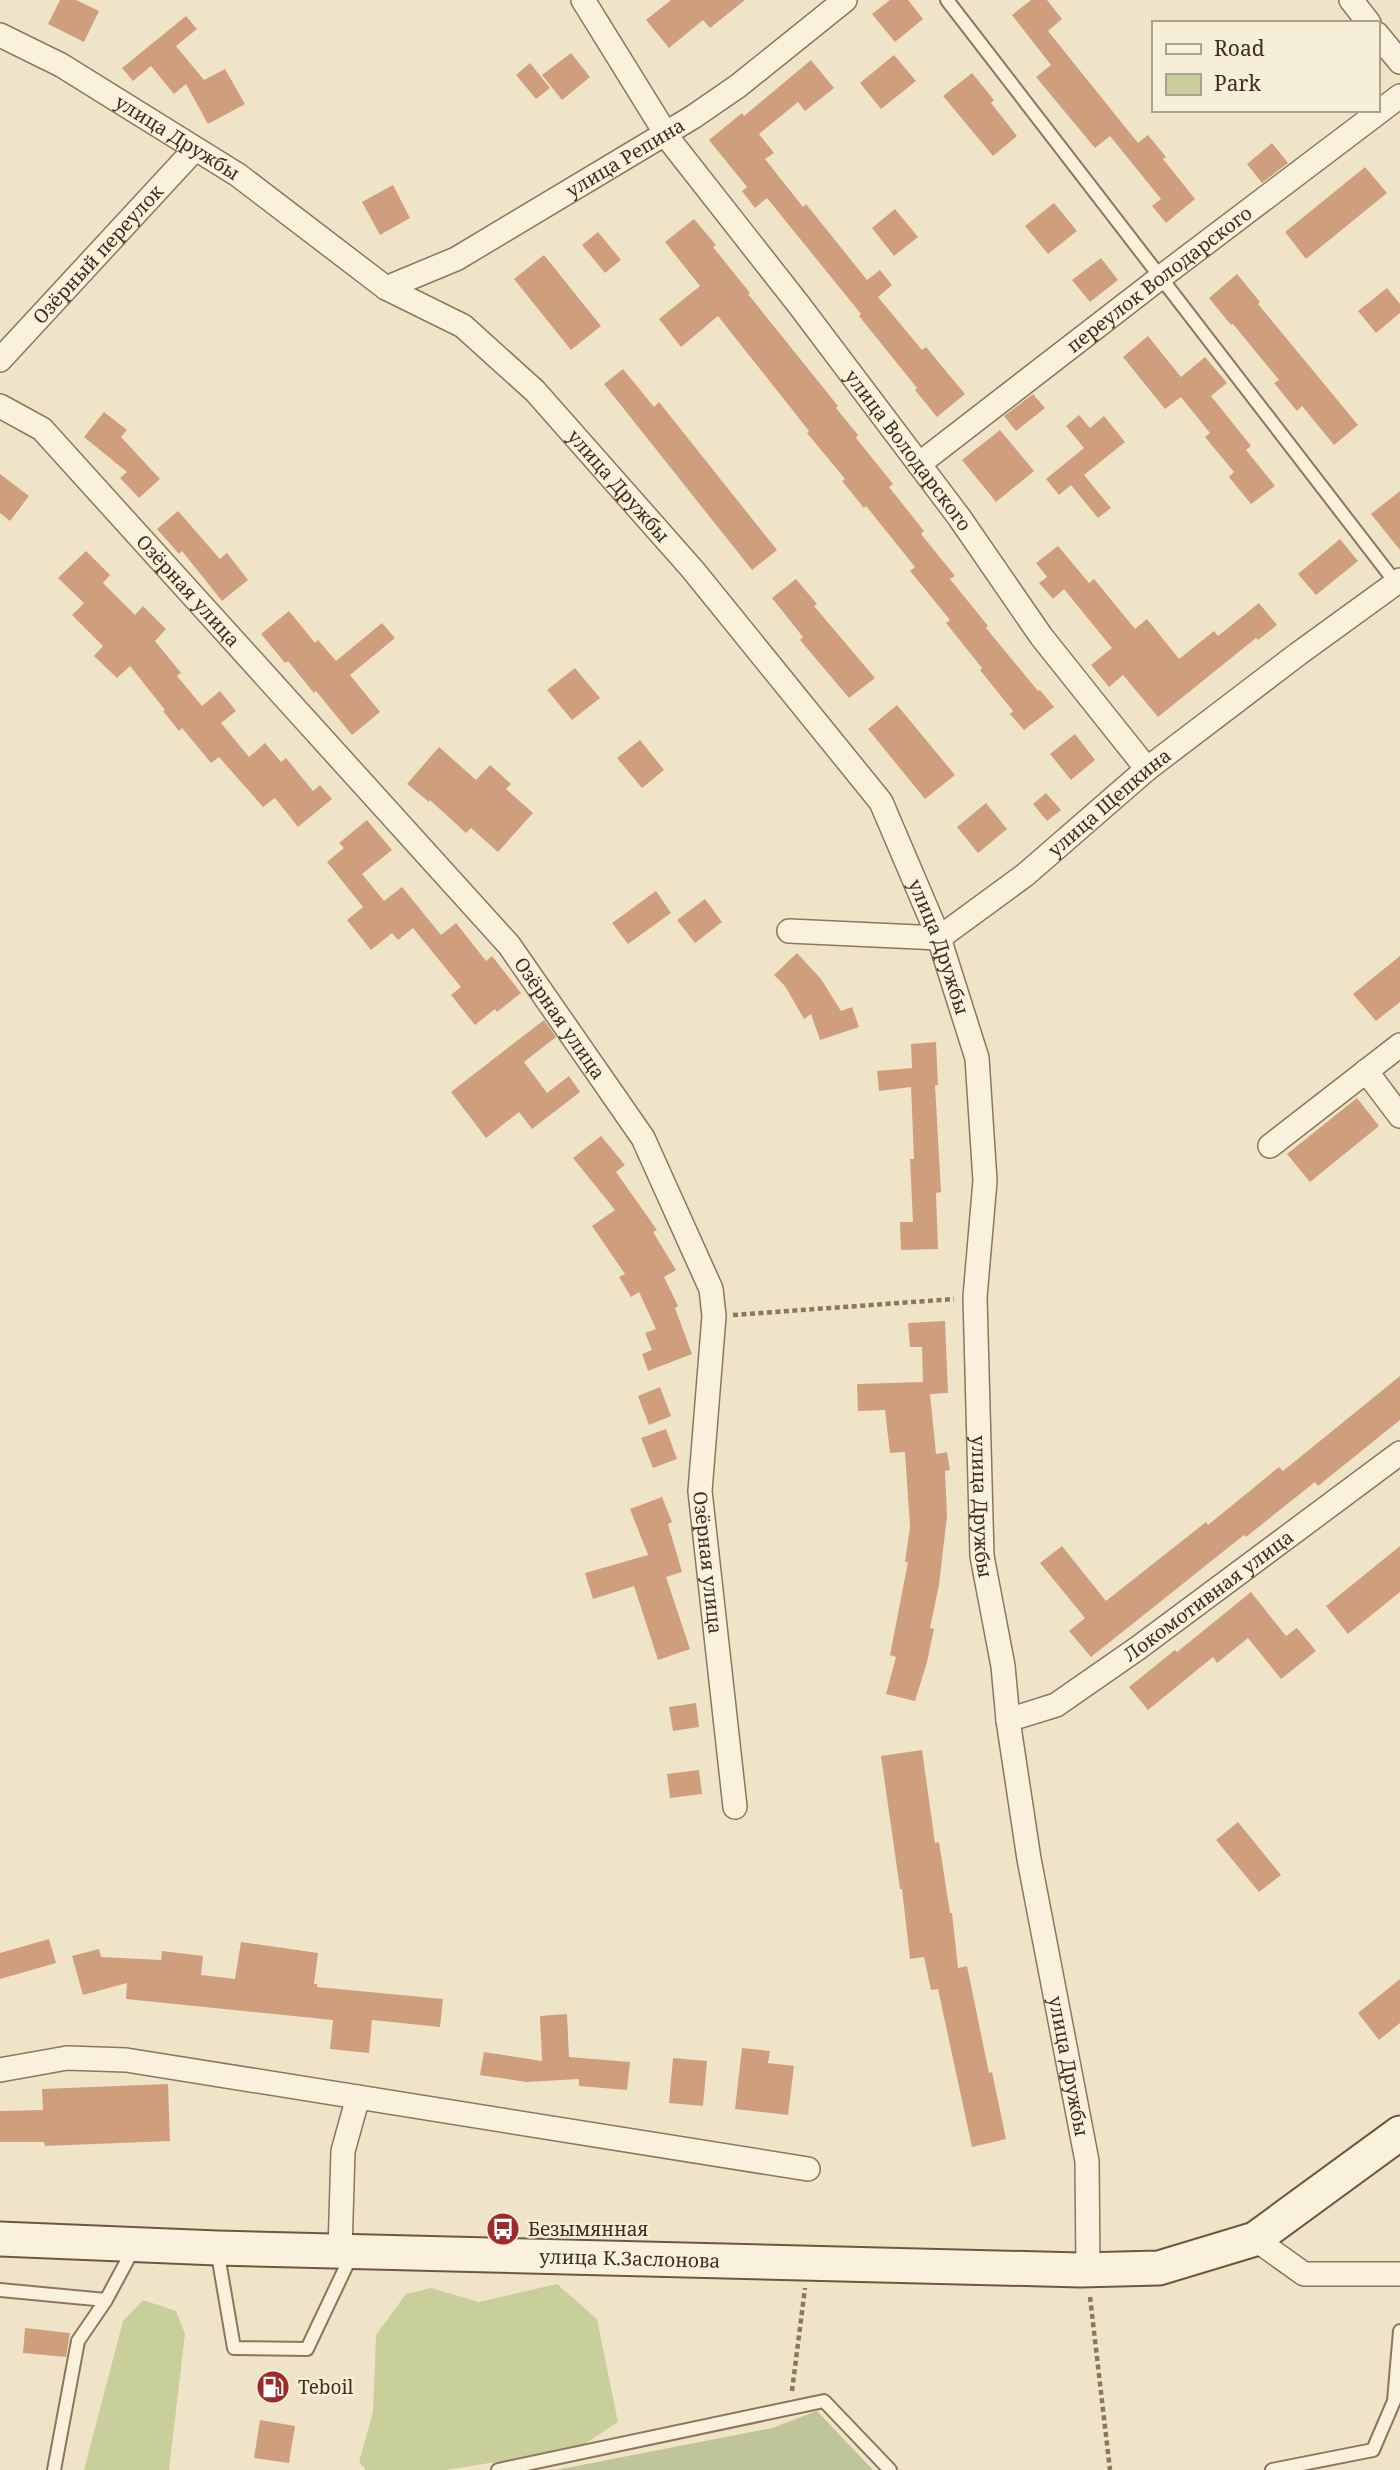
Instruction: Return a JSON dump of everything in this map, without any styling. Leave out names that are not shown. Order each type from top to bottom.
[{"type":"street","name":"улица Володарского","points":[[583,0],[666,134],[959,517],[1041,635],[1147,769]]},
{"type":"street","name":"улица Репина","points":[[386,288],[456,259],[666,134],[738,86],[845,0]]},
{"type":"street","points":[[1351,0],[1367,21]]},
{"type":"street","name":"улица Дружбы","points":[[0,35],[61,65],[238,175],[386,288],[463,326],[535,391],[693,569],[881,802],[939,938],[977,1058],[985,1181],[975,1297],[982,1556],[1003,1666],[1008,1720],[1029,1859],[1087,2161],[1088,2270]]},
{"type":"street","points":[[1379,36],[1400,62]]},
{"type":"street","name":"переулок Володарского","points":[[1379,112],[1400,96]]},
{"type":"street","name":"переулок Володарского","points":[[919,464],[1379,112]]},
{"type":"street","name":"Озёрный переулок","points":[[0,360],[195,149]]},
{"type":"street","name":"Озёрная улица","points":[[0,406],[41,429],[509,945],[643,1138],[711,1289],[714,1316],[700,1491],[735,1807]]},
{"type":"street","name":"улица Щепкина","points":[[939,938],[1025,875],[1147,769],[1398,581]]},
{"type":"street","points":[[789,931],[939,938]]},
{"type":"street","points":[[1270,1146],[1400,1045]]},
{"type":"street","points":[[1366,1071],[1400,1116]]},
{"type":"street","name":"Локомотивная улица","points":[[1008,1720],[1056,1705],[1138,1648],[1400,1453]]},
{"type":"street","points":[[0,2070],[67,2058],[126,2060],[808,2169]]},
{"type":"street","points":[[347,2250],[343,2151],[358,2097]]},
{"type":"street","name":"улица К.Заслонова","points":[[0,2238],[217,2248],[571,2258],[1088,2270],[1159,2268],[1255,2239],[1400,2133]]},
{"type":"street","points":[[1255,2239],[1304,2274],[1400,2274]]},
{"type":"lane","points":[[947,0],[1398,581]]},
{"type":"lane","points":[[54,2470],[78,2342],[106,2300],[136,2245]]},
{"type":"lane","points":[[217,2248],[234,2348],[259,2349],[307,2349],[347,2250]]},
{"type":"lane","points":[[0,2290],[106,2300]]},
{"type":"lane","points":[[1272,2470],[1373,2450],[1394,2401],[1400,2331]]},
{"type":"lane","points":[[498,2470],[824,2401],[890,2470]]},
{"type":"path","points":[[714,1316],[975,1297]]},
{"type":"path","points":[[790,2409],[808,2262]]},
{"type":"path","points":[[1088,2270],[1110,2470]]},
{"type":"green space","points":[[557,2284],[597,2319],[618,2422],[577,2449],[446,2470],[366,2470],[359,2462],[373,2412],[376,2335],[406,2294],[431,2288],[479,2302]]},
{"type":"green space","points":[[143,2300],[176,2311],[185,2334],[169,2470],[84,2470],[123,2321]]},
{"type":"green space","points":[[817,2411],[873,2470],[556,2470],[772,2428]]},
{"type":"building","points":[[60,0],[76,0],[99,11],[84,42],[48,24]]},
{"type":"building","points":[[671,0],[745,0],[710,28],[703,20],[669,48],[646,20]]},
{"type":"building","points":[[890,0],[908,0],[923,19],[895,42],[872,14]]},
{"type":"building","points":[[1031,0],[1047,0],[1062,19],[1048,31],[1138,143],[1148,135],[1166,157],[1163,159],[1195,199],[1166,223],[1152,206],[1161,199],[1110,136],[1095,148],[1036,77],[1051,65],[1012,15]]},
{"type":"building","points":[[186,16],[197,29],[176,46],[204,80],[225,69],[245,104],[208,124],[186,84],[174,94],[151,66],[133,81],[122,68]]},
{"type":"building","points":[[571,53],[590,77],[562,100],[542,75]]},
{"type":"building","points":[[894,55],[916,81],[881,109],[860,83]]},
{"type":"building","points":[[811,60],[834,88],[805,111],[798,102],[759,134],[774,153],[765,159],[803,207],[806,204],[867,280],[880,270],[892,285],[878,297],[922,350],[926,347],[965,394],[937,417],[859,316],[861,314],[767,198],[755,208],[742,191],[747,187],[709,140],[742,113],[744,116]]},
{"type":"building","points":[[530,63],[550,88],[536,99],[516,75]]},
{"type":"building","points":[[972,73],[994,100],[991,103],[1017,136],[993,156],[943,96]]},
{"type":"building","points":[[1272,143],[1288,163],[1262,183],[1247,164]]},
{"type":"building","points":[[1365,167],[1387,193],[1306,259],[1285,232]]},
{"type":"building","points":[[393,185],[410,218],[380,235],[362,202]]},
{"type":"building","points":[[1054,203],[1077,231],[1048,254],[1025,226]]},
{"type":"building","points":[[895,209],[918,237],[894,256],[872,228]]},
{"type":"building","points":[[694,219],[716,245],[713,247],[750,293],[748,294],[838,406],[836,408],[858,435],[856,438],[893,484],[889,487],[924,531],[921,534],[955,576],[950,579],[988,626],[986,628],[1054,707],[1024,730],[1010,714],[1013,711],[980,670],[982,668],[946,623],[950,620],[910,571],[915,567],[866,506],[864,508],[842,481],[845,479],[807,433],[809,431],[718,316],[681,347],[659,319],[700,286],[665,242]]},
{"type":"building","points":[[598,232],[621,260],[605,273],[582,245]]},
{"type":"building","points":[[544,255],[601,326],[571,350],[514,279]]},
{"type":"building","points":[[1101,258],[1118,280],[1090,302],[1072,280]]},
{"type":"building","points":[[1237,274],[1260,302],[1258,304],[1358,425],[1334,445],[1302,406],[1297,411],[1274,383],[1279,380],[1209,298]]},
{"type":"building","points":[[1387,288],[1400,304],[1400,313],[1376,333],[1358,311]]},
{"type":"building","points":[[1148,336],[1181,377],[1205,357],[1227,383],[1211,396],[1251,446],[1246,450],[1275,486],[1251,504],[1229,477],[1234,472],[1205,437],[1210,433],[1181,397],[1165,409],[1123,357]]},
{"type":"building","points":[[623,369],[654,407],[659,402],[777,550],[752,570],[604,384]]},
{"type":"building","points":[[1033,394],[1045,408],[1016,431],[1004,416]]},
{"type":"building","points":[[104,412],[127,430],[121,437],[160,479],[139,498],[120,478],[127,472],[84,437]]},
{"type":"building","points":[[1079,415],[1090,428],[1104,416],[1125,442],[1084,475],[1111,508],[1098,518],[1071,485],[1059,495],[1046,479],[1084,448],[1066,426]]},
{"type":"building","points":[[1000,430],[1034,471],[996,502],[962,460]]},
{"type":"building","points":[[0,474],[29,496],[10,521],[0,513]]},
{"type":"building","points":[[1400,491],[1400,550],[1371,514]]},
{"type":"building","points":[[178,511],[220,559],[227,553],[248,580],[222,601],[182,551],[179,554],[157,529]]},
{"type":"building","points":[[1340,539],[1358,561],[1316,595],[1298,574]]},
{"type":"building","points":[[1058,546],[1089,583],[1094,579],[1135,629],[1147,619],[1179,659],[1214,631],[1218,636],[1259,603],[1277,625],[1258,640],[1256,638],[1158,717],[1123,675],[1109,687],[1091,665],[1112,648],[1064,589],[1053,599],[1039,583],[1047,577],[1036,563]]},
{"type":"building","points":[[86,551],[110,575],[103,583],[135,615],[143,606],[166,629],[155,641],[181,673],[177,676],[202,706],[220,691],[236,711],[221,723],[249,757],[265,743],[281,762],[286,758],[313,791],[320,785],[332,799],[298,827],[275,798],[263,807],[219,757],[211,763],[182,728],[179,731],[130,666],[117,678],[94,656],[103,646],[72,615],[84,603],[58,578]]},
{"type":"building","points":[[796,579],[817,604],[814,606],[875,678],[849,698],[800,640],[803,637],[772,598]]},
{"type":"building","points":[[289,611],[315,643],[318,640],[336,661],[382,623],[395,638],[350,675],[380,712],[352,735],[316,691],[314,693],[288,661],[285,663],[261,634]]},
{"type":"building","points":[[575,668],[600,698],[572,720],[547,690]]},
{"type":"building","points":[[897,705],[955,775],[925,799],[868,729]]},
{"type":"building","points":[[1075,734],[1095,760],[1071,780],[1050,754]]},
{"type":"building","points":[[640,740],[664,770],[642,788],[617,758]]},
{"type":"building","points":[[439,747],[476,780],[490,765],[511,784],[506,789],[533,813],[498,852],[471,828],[466,833],[430,800],[429,802],[407,784]]},
{"type":"building","points":[[1046,793],[1061,810],[1047,821],[1033,804]]},
{"type":"building","points":[[986,803],[1007,829],[978,853],[957,827]]},
{"type":"building","points":[[367,820],[392,850],[362,874],[384,901],[402,887],[441,935],[456,923],[486,961],[492,956],[521,993],[497,1012],[495,1009],[475,1025],[451,995],[461,987],[413,928],[398,940],[392,933],[371,950],[347,920],[363,907],[327,862],[344,848],[339,843]]},
{"type":"building","points":[[656,891],[671,913],[628,944],[612,923]]},
{"type":"building","points":[[705,899],[722,922],[695,943],[677,920]]},
{"type":"building","points":[[797,953],[821,979],[841,1011],[852,1007],[859,1027],[820,1040],[811,1014],[804,1019],[785,986],[774,975]]},
{"type":"building","points":[[1400,956],[1400,1002],[1376,1021],[1353,994]]},
{"type":"building","points":[[544,1020],[556,1037],[524,1062],[547,1093],[569,1076],[580,1092],[532,1129],[519,1112],[486,1138],[451,1092]]},
{"type":"building","points":[[936,1042],[938,1085],[935,1085],[941,1192],[936,1193],[938,1249],[901,1250],[900,1222],[913,1222],[911,1087],[879,1091],[877,1071],[912,1068],[911,1044]]},
{"type":"building","points":[[1357,1098],[1379,1126],[1310,1182],[1287,1154]]},
{"type":"building","points":[[601,1136],[625,1165],[616,1172],[657,1230],[653,1232],[676,1270],[664,1277],[678,1306],[675,1308],[692,1354],[648,1371],[642,1354],[652,1350],[645,1333],[656,1329],[639,1292],[631,1297],[619,1277],[625,1274],[592,1226],[615,1210],[573,1158]]},
{"type":"building","points":[[945,1321],[948,1393],[930,1394],[936,1454],[947,1452],[950,1470],[945,1471],[947,1516],[939,1585],[930,1628],[934,1629],[915,1701],[886,1694],[896,1657],[890,1655],[908,1562],[905,1562],[910,1527],[905,1452],[890,1453],[885,1410],[858,1411],[857,1384],[923,1382],[922,1347],[910,1347],[908,1323]]},
{"type":"building","points":[[1400,1376],[1400,1420],[1318,1486],[1315,1482],[1246,1537],[1244,1535],[1091,1657],[1069,1631],[1085,1618],[1040,1563],[1062,1546],[1106,1601],[1206,1522],[1208,1525],[1279,1467],[1283,1471]]},
{"type":"building","points":[[660,1387],[671,1416],[649,1425],[638,1396]]},
{"type":"building","points":[[666,1429],[677,1459],[653,1468],[641,1438]]},
{"type":"building","points":[[662,1497],[672,1522],[668,1524],[682,1572],[666,1577],[690,1649],[658,1660],[634,1586],[593,1599],[585,1573],[648,1555],[630,1509]]},
{"type":"building","points":[[1400,1546],[1400,1592],[1348,1634],[1326,1606]]},
{"type":"building","points":[[1251,1592],[1286,1636],[1297,1628],[1316,1651],[1281,1679],[1248,1638],[1217,1663],[1213,1657],[1148,1710],[1129,1687]]},
{"type":"building","points":[[696,1703],[699,1727],[673,1731],[669,1707]]},
{"type":"building","points":[[922,1750],[935,1843],[939,1842],[952,1913],[958,1968],[967,1966],[1006,2139],[972,2147],[938,1989],[931,1990],[924,1957],[910,1959],[881,1756]]},
{"type":"building","points":[[699,1770],[702,1794],[670,1798],[667,1774]]},
{"type":"building","points":[[1238,1822],[1281,1875],[1259,1892],[1216,1840]]},
{"type":"building","points":[[49,1939],[56,1963],[0,1979],[0,1953]]},
{"type":"building","points":[[241,1942],[318,1953],[314,1984],[317,1984],[317,1987],[443,1999],[440,2027],[372,2020],[369,2053],[330,2049],[333,2020],[126,1999],[127,1983],[83,1995],[72,1956],[99,1949],[101,1957],[161,1960],[162,1951],[203,1956],[201,1975],[235,1979]]},
{"type":"building","points":[[1400,1979],[1400,2023],[1379,2040],[1358,2013]]},
{"type":"building","points":[[567,2014],[569,2057],[630,2062],[627,2090],[579,2086],[579,2079],[527,2082],[480,2075],[484,2052],[542,2061],[540,2016]]},
{"type":"building","points":[[742,2048],[770,2051],[768,2063],[794,2066],[788,2115],[735,2109]]},
{"type":"building","points":[[673,2058],[707,2061],[703,2106],[669,2103]]},
{"type":"building","points":[[168,2084],[170,2141],[45,2146],[44,2142],[0,2142],[0,2111],[43,2110],[42,2089]]},
{"type":"building","points":[[25,2328],[70,2333],[66,2357],[23,2353]]},
{"type":"building","points":[[260,2420],[295,2426],[289,2463],[254,2458]]},
{"type":"place","name":"Безымянная","points":[[503,2229]]},
{"type":"place","name":"Teboil","points":[[273,2387]]}]
